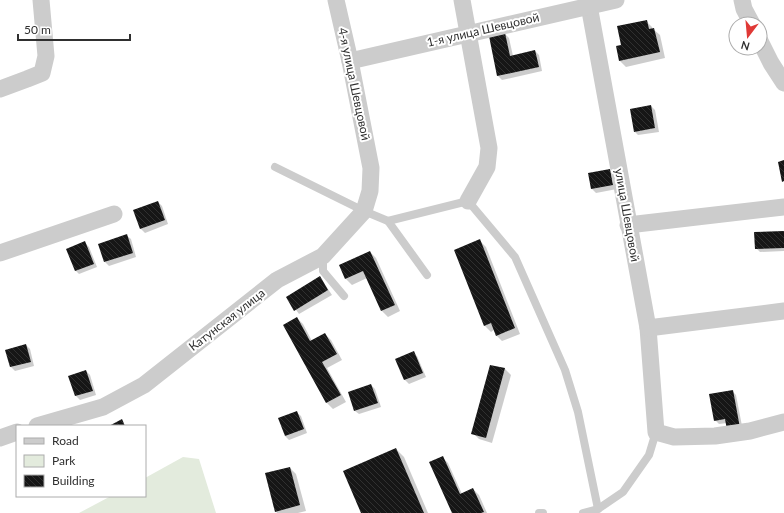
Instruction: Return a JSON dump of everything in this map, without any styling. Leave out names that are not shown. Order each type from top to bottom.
[{"type":"street","points":[[0,89],[42,73],[46,56],[41,0]]},
{"type":"street","name":"4-я улица Шевцовой","points":[[336,0],[350,61],[371,168]]},
{"type":"street","points":[[462,0],[489,148],[487,167],[468,201]]},
{"type":"street","name":"1-я улица Шевцовой","points":[[350,61],[588,3],[616,0]]},
{"type":"street","points":[[742,0],[748,16]]},
{"type":"street","name":"улица Шевцовой","points":[[588,3],[648,328],[656,432]]},
{"type":"street","points":[[768,56],[784,83]]},
{"type":"street","name":"Катунская улица","points":[[39,425],[103,407],[144,385],[277,280],[323,256],[364,211],[370,191],[371,168]]},
{"type":"street","points":[[628,224],[784,207]]},
{"type":"street","points":[[0,253],[114,214]]},
{"type":"street","points":[[648,328],[784,310]]},
{"type":"street","points":[[656,432],[674,437],[715,436],[750,431],[784,422]]},
{"type":"street","points":[[0,438],[16,432]]},
{"type":"lane","points":[[275,167],[364,211],[388,221],[427,275]]},
{"type":"lane","points":[[388,221],[468,201],[515,258],[565,370],[578,412],[598,509]]},
{"type":"lane","points":[[323,256],[323,271],[344,296]]},
{"type":"lane","points":[[583,513],[598,509],[622,492],[649,455],[656,432]]},
{"type":"green space","points":[[183,457],[199,459],[216,513],[79,513],[109,497],[146,497],[146,477]]},
{"type":"building","points":[[647,20],[649,29],[654,28],[660,52],[619,61],[616,46],[621,45],[617,26]]},
{"type":"building","points":[[505,33],[510,56],[535,50],[539,67],[497,76],[489,36]]},
{"type":"building","points":[[651,105],[655,128],[634,132],[630,109]]},
{"type":"building","points":[[784,160],[784,181],[782,182],[778,162]]},
{"type":"building","points":[[610,169],[613,185],[591,189],[588,173]]},
{"type":"building","points":[[158,201],[165,220],[140,229],[133,210]]},
{"type":"building","points":[[784,231],[784,248],[755,249],[754,232]]},
{"type":"building","points":[[127,234],[133,253],[104,262],[98,244]]},
{"type":"building","points":[[480,239],[515,328],[496,336],[491,323],[484,326],[454,250]]},
{"type":"building","points":[[85,241],[94,264],[75,271],[66,249]]},
{"type":"building","points":[[370,251],[395,305],[381,311],[363,271],[345,279],[339,265]]},
{"type":"building","points":[[320,276],[328,290],[294,311],[286,297]]},
{"type":"building","points":[[297,317],[310,341],[325,333],[337,354],[322,362],[341,395],[326,403],[283,325]]},
{"type":"building","points":[[26,344],[31,362],[10,367],[5,350]]},
{"type":"building","points":[[414,351],[423,373],[404,380],[395,359]]},
{"type":"building","points":[[490,365],[505,368],[486,438],[471,434]]},
{"type":"building","points":[[86,370],[93,391],[75,396],[68,376]]},
{"type":"building","points":[[371,384],[378,403],[354,411],[348,392]]},
{"type":"building","points":[[733,390],[740,428],[727,430],[725,419],[714,421],[709,394]]},
{"type":"building","points":[[297,411],[304,429],[285,436],[278,418]]},
{"type":"building","points":[[122,419],[125,425],[111,425]]},
{"type":"building","points":[[396,448],[424,513],[361,513],[343,471]]},
{"type":"building","points":[[443,456],[460,494],[473,488],[484,512],[452,513],[429,462]]},
{"type":"building","points":[[290,467],[300,505],[275,512],[265,473]]}]
